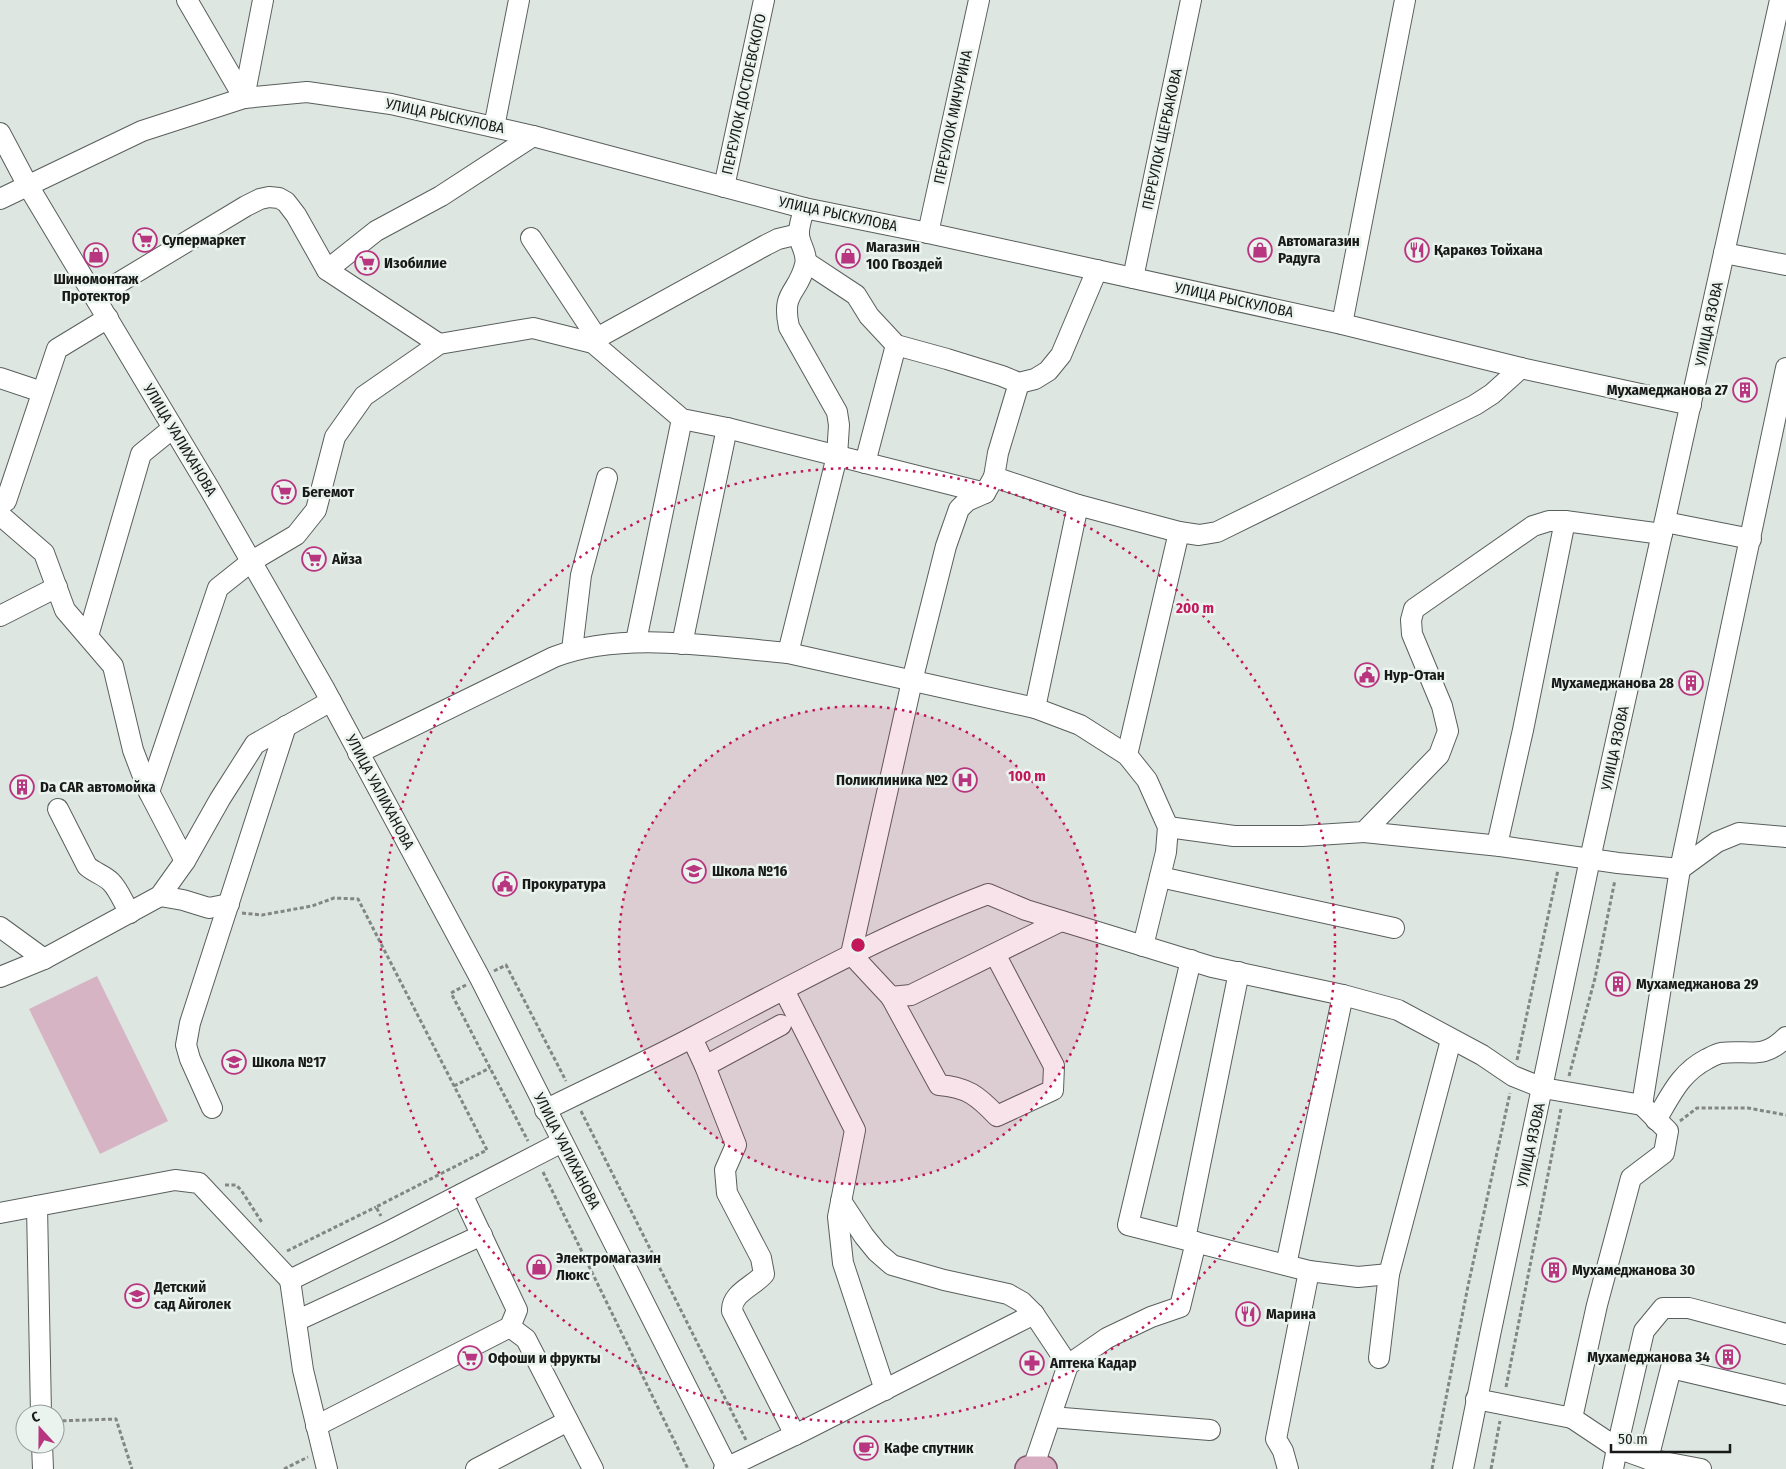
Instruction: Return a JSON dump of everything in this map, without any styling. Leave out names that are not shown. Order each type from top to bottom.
[{"type":"street","points":[[187,0],[244,98]]},
{"type":"street","points":[[244,98],[263,0]]},
{"type":"street","points":[[494,127],[519,0]]},
{"type":"street","name":"ПЕРЕУЛОК ДОСТОЕВСКОГО","points":[[724,187],[764,0]]},
{"type":"street","name":"ПЕРЕУЛОК МИЧУРИНА","points":[[928,233],[979,0]]},
{"type":"street","name":"ПЕРЕУЛОК ЩЕРБАКОВА","points":[[1133,278],[1191,0]]},
{"type":"street","points":[[1342,324],[1405,0]]},
{"type":"street","name":"УЛИЦА ЯЗОВА","points":[[1463,1469],[1476,1399],[1590,859],[1780,0]]},
{"type":"street","name":"УЛИЦА РЫСКУЛОВА","points":[[0,198],[142,131],[244,98],[307,92],[392,104],[494,127],[804,208],[928,233],[1342,324],[1521,368],[1691,405]]},
{"type":"street","name":"УЛИЦА УАЛИХАНОВА","points":[[0,133],[27,184],[252,561],[331,701],[480,978],[726,1468]]},
{"type":"street","points":[[327,270],[376,231],[440,196],[533,136]]},
{"type":"street","points":[[95,296],[246,206],[260,199],[269,197],[279,198],[286,202],[296,215],[327,270],[439,344]]},
{"type":"street","points":[[788,653],[837,456],[839,425],[837,412],[788,327],[787,301],[801,279],[806,262],[799,234],[804,208]]},
{"type":"street","points":[[148,792],[218,588],[252,561],[296,535],[316,510],[335,437],[364,396],[439,344],[533,328],[595,341],[766,245],[778,239],[799,234]]},
{"type":"street","points":[[531,238],[595,341],[682,419],[728,428],[865,463],[989,485],[1078,505],[1179,532],[1199,534],[1217,532],[1475,405],[1492,394],[1521,368]]},
{"type":"street","points":[[1724,253],[1786,264]]},
{"type":"street","points":[[806,262],[856,295],[869,316],[896,346],[947,359],[1019,383],[1035,379],[1048,371],[1061,355],[1096,270]]},
{"type":"street","points":[[0,504],[6,501],[57,349],[108,318]]},
{"type":"street","points":[[865,463],[896,346]]},
{"type":"street","points":[[1642,1105],[1680,869],[1786,368]]},
{"type":"street","points":[[0,378],[42,392]]},
{"type":"street","points":[[850,954],[912,681],[946,546],[959,509],[989,485],[1019,383]]},
{"type":"street","points":[[636,641],[682,419]]},
{"type":"street","points":[[88,636],[141,454],[173,428]]},
{"type":"street","points":[[682,644],[728,428]]},
{"type":"street","points":[[572,650],[581,575],[606,478]]},
{"type":"street","points":[[1035,708],[1078,505]]},
{"type":"street","points":[[0,515],[44,553],[65,610],[113,666],[133,750],[148,792],[185,861]]},
{"type":"street","points":[[1364,832],[1439,755],[1448,731],[1442,706],[1412,634],[1411,620],[1414,609],[1532,526],[1549,521],[1664,528],[1751,540]]},
{"type":"street","points":[[1500,846],[1499,836],[1566,521]]},
{"type":"street","points":[[1127,755],[1179,532]]},
{"type":"street","points":[[0,616],[57,587]]},
{"type":"street","points":[[358,753],[554,657],[572,650],[636,641],[788,653],[1035,708],[1080,725],[1127,755],[1147,780],[1168,827],[1166,852],[1143,946]]},
{"type":"street","points":[[0,978],[44,960],[160,896],[185,861],[220,799],[255,744],[331,701]]},
{"type":"street","points":[[212,1108],[190,1059],[186,1045],[190,1023],[286,726]]},
{"type":"street","points":[[58,809],[87,866],[112,883],[130,914]]},
{"type":"street","points":[[1168,827],[1234,836],[1302,836],[1364,832],[1500,846],[1618,863],[1680,869],[1716,842],[1739,833],[1786,837]]},
{"type":"street","points":[[1160,877],[1394,928]]},
{"type":"street","points":[[545,1110],[692,1038],[850,954],[947,910],[988,894],[1026,910],[1191,960],[1343,995],[1398,1010],[1482,1055],[1513,1076],[1543,1088],[1642,1105],[1662,1126]]},
{"type":"street","points":[[160,896],[183,900],[209,908],[228,907]]},
{"type":"street","points":[[891,997],[911,995],[1061,921]]},
{"type":"street","points":[[0,927],[44,960]]},
{"type":"street","points":[[850,954],[891,997],[938,1085],[957,1087],[980,1098],[997,1116],[1053,1090],[1054,1066],[994,954]]},
{"type":"street","points":[[1191,960],[1128,1225],[1309,1271],[1358,1277],[1389,1274]]},
{"type":"street","points":[[1035,1469],[1068,1365],[1107,1338],[1151,1317],[1180,1307],[1190,1241],[1239,972]]},
{"type":"street","points":[[784,990],[855,1130],[838,1216],[843,1263],[885,1390]]},
{"type":"street","points":[[1286,1265],[1343,995]]},
{"type":"street","points":[[705,1066],[781,1025]]},
{"type":"street","points":[[1572,1418],[1597,1305],[1631,1178],[1664,1153],[1662,1126],[1679,1081],[1694,1066],[1720,1053],[1759,1053],[1786,1037]]},
{"type":"street","points":[[692,1038],[736,1145],[725,1170],[727,1193],[762,1258],[764,1274],[759,1280],[734,1298],[732,1311],[795,1435]]},
{"type":"street","points":[[1379,1358],[1389,1274],[1451,1040]]},
{"type":"street","points":[[290,1280],[390,1231],[562,1142]]},
{"type":"street","points":[[0,1213],[175,1180],[199,1183],[290,1280],[303,1370],[324,1460]]},
{"type":"street","points":[[316,1426],[510,1327],[517,1310],[462,1194]]},
{"type":"street","points":[[841,1201],[864,1236],[877,1252],[892,1265],[944,1280],[1008,1294],[1022,1302],[1034,1314],[1068,1365]]},
{"type":"street","points":[[37,1206],[41,1404]]},
{"type":"street","points":[[296,1321],[482,1235]]},
{"type":"street","points":[[1288,1469],[1283,1451],[1276,1439],[1309,1271]]},
{"type":"street","points":[[1613,1469],[1644,1331],[1663,1308],[1689,1308],[1786,1334]]},
{"type":"street","points":[[726,1468],[1034,1314]]},
{"type":"street","points":[[510,1327],[526,1339],[594,1469]]},
{"type":"street","points":[[1648,1459],[1671,1368],[1786,1395]]},
{"type":"street","points":[[1476,1399],[1572,1418],[1617,1448],[1648,1459],[1701,1469]]},
{"type":"street","points":[[1051,1416],[1210,1430]]},
{"type":"street","points":[[476,1469],[568,1421]]},
{"type":"street","points":[[42,1454],[43,1469]]},
{"type":"path","points":[[1432,1469],[1468,1286],[1561,855]]},
{"type":"path","points":[[1491,1469],[1554,1139],[1595,978],[1618,863]]},
{"type":"path","points":[[228,907],[262,915],[312,906],[334,898],[358,899],[487,1150],[283,1252]]},
{"type":"path","points":[[688,1469],[535,1156],[451,993],[506,964],[753,1454]]},
{"type":"path","points":[[454,1086],[490,1068]]},
{"type":"path","points":[[1662,1126],[1697,1108],[1748,1108],[1786,1115]]},
{"type":"path","points":[[199,1183],[236,1185],[242,1190],[268,1230]]},
{"type":"path","points":[[376,1207],[390,1231]]},
{"type":"path","points":[[65,1421],[116,1419],[132,1469]]},
{"type":"path","points":[[284,1469],[324,1460]]},
{"type":"shaded area","points":[[97,976],[168,1121],[100,1154],[29,1009]]},
{"type":"place","name":"Супермаркет","points":[[145,240]]},
{"type":"place","name":"Автомагазин Радуга","points":[[1260,250]]},
{"type":"place","name":"Қаракөз Тойхана","points":[[1417,250]]},
{"type":"place","name":"Шиномонтаж Протектор","points":[[96,255]]},
{"type":"place","name":"Магазин 100 Гвоздей","points":[[848,256]]},
{"type":"place","name":"Изобилие","points":[[367,263]]},
{"type":"place","name":"Мухамеджанова 27","points":[[1745,390]]},
{"type":"place","name":"Бегемот","points":[[284,492]]},
{"type":"place","name":"Айза","points":[[314,559]]},
{"type":"place","name":"Нур-Отан","points":[[1367,675]]},
{"type":"place","name":"Мухамеджанова 28","points":[[1691,683]]},
{"type":"place","name":"Поликлиника №2","points":[[965,780]]},
{"type":"place","name":"Da CAR автомойка","points":[[22,787]]},
{"type":"place","name":"Школа №16","points":[[694,871]]},
{"type":"place","name":"Прокуратура","points":[[505,884]]},
{"type":"place","name":"Мухамеджанова 29","points":[[1618,984]]},
{"type":"place","name":"Школа №17","points":[[234,1062]]},
{"type":"place","name":"Электромагазин Люкс","points":[[539,1267]]},
{"type":"place","name":"Мухамеджанова 30","points":[[1554,1270]]},
{"type":"place","name":"Детский сад Айголек","points":[[137,1296]]},
{"type":"place","name":"Марина","points":[[1248,1314]]},
{"type":"place","name":"Мухамеджанова 34","points":[[1728,1357]]},
{"type":"place","name":"Офоши и фрукты","points":[[470,1358]]},
{"type":"place","name":"Аптека Кадар","points":[[1032,1363]]},
{"type":"place","name":"Кафе спутник","points":[[866,1448]]}]
